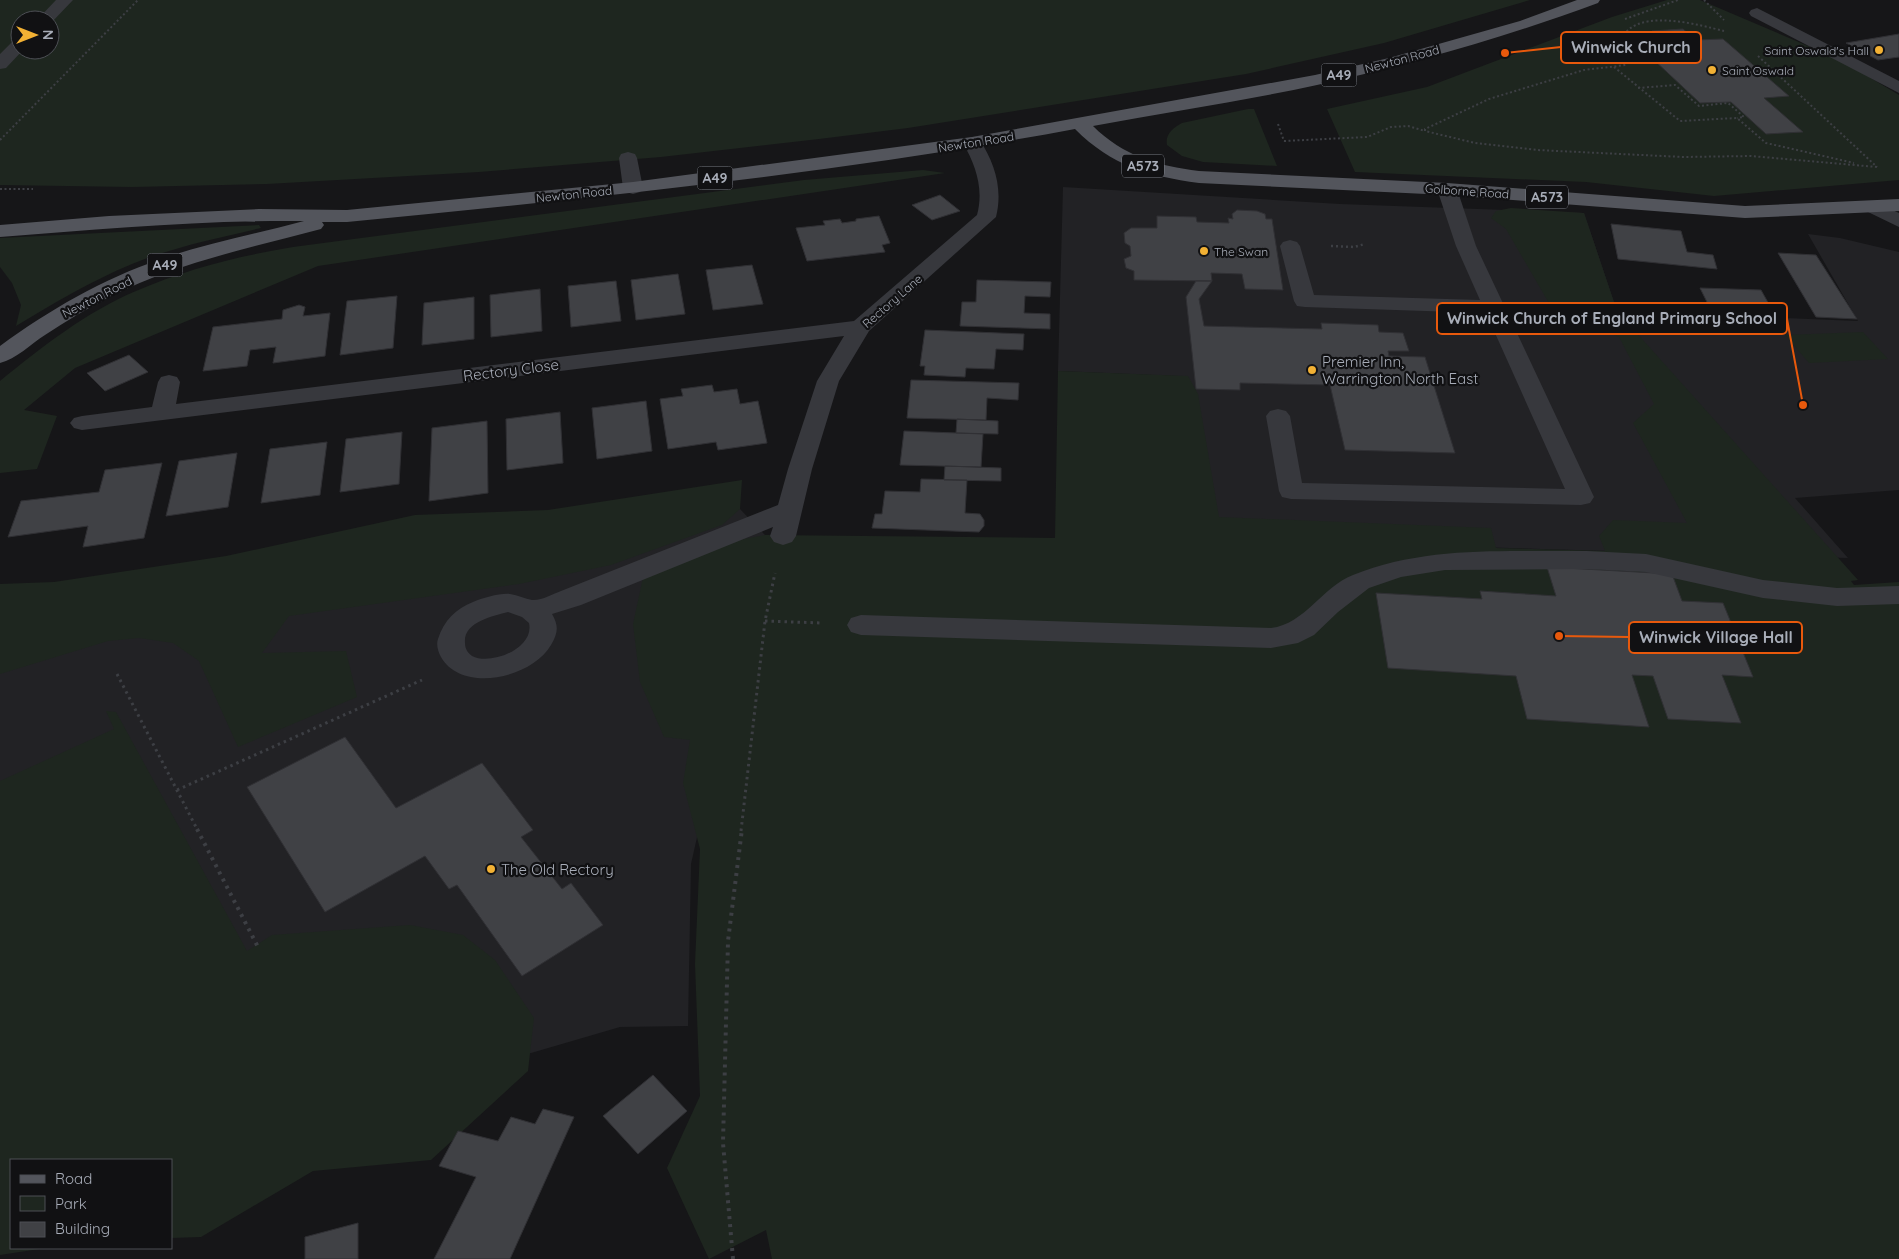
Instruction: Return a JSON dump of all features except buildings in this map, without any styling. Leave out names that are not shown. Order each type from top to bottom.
[{"type":"main road","name":"Newton Road","points":[[0,231],[110,222],[259,215],[347,216],[633,188],[972,143],[1267,90],[1392,62],[1526,24],[1592,0]]},
{"type":"main road","name":"Golborne Road","points":[[1080,124],[1108,150],[1137,164],[1162,171],[1199,177],[1447,189],[1745,212],[1899,206]]},
{"type":"main road","name":"Newton Road","points":[[0,356],[77,306],[139,276],[203,253],[347,216]]},
{"type":"street","points":[[55,10],[65,0]]},
{"type":"street","points":[[1757,13],[1874,73],[1899,88]]},
{"type":"street","points":[[0,64],[10,54]]},
{"type":"street","name":"Rectory Lane","points":[[784,536],[800,469],[828,381],[860,327],[986,217],[990,200],[988,179],[981,157],[972,143]]},
{"type":"street","points":[[628,158],[633,188]]},
{"type":"street","points":[[1278,416],[1291,491],[1580,497],[1466,246],[1447,189]]},
{"type":"street","points":[[1875,208],[1899,221]]},
{"type":"street","points":[[1290,246],[1305,301],[1494,307]]},
{"type":"street","name":"Rectory Close","points":[[82,423],[860,327]]},
{"type":"street","points":[[162,413],[169,382]]},
{"type":"street","points":[[533,610],[571,598],[790,510]]},
{"type":"street","points":[[861,625],[1271,638],[1288,636],[1304,628],[1328,605],[1360,582],[1398,569],[1445,560],[1587,560],[1646,563],[1763,589],[1837,597],[1899,595]]},
{"type":"street","points":[[508,603],[522,605],[533,610],[540,617],[544,627],[542,639],[534,650],[522,659],[506,666],[490,668],[474,667],[461,662],[453,654],[449,644],[451,634],[457,624],[467,615],[480,608],[508,603]]},
{"type":"path","points":[[0,140],[138,0]]},
{"type":"path","points":[[1426,131],[1425,128],[1489,99],[1584,70],[1626,65],[1614,54],[1619,40],[1630,28],[1640,24],[1684,22],[1728,32]]},
{"type":"path","points":[[1755,53],[1881,170]]},
{"type":"path","points":[[1614,66],[1638,88],[1680,121],[1744,117],[1728,103],[1698,106],[1675,85],[1638,88]]},
{"type":"path","points":[[1267,90],[1297,183]]},
{"type":"path","points":[[1737,118],[1766,143],[1870,167]]},
{"type":"path","points":[[1284,141],[1367,137],[1391,128],[1408,126],[1475,144],[1537,150],[1683,157],[1751,156],[1878,167]]},
{"type":"path","points":[[1354,247],[1365,244]]},
{"type":"path","points":[[733,1259],[723,1143],[728,941],[752,752],[765,621],[784,536]]},
{"type":"path","points":[[765,621],[861,625]]},
{"type":"path","points":[[176,790],[461,662]]},
{"type":"path","points":[[118,674],[259,949]]},
{"type":"shaded area","points":[[1063,187],[1340,204],[1584,213],[1617,311],[1858,321],[1808,234],[1840,238],[1899,252],[1899,490],[1795,498],[1848,558],[1201,539],[1178,376],[1058,371]]},
{"type":"shaded area","points":[[740,509],[765,535],[691,864],[688,1026],[620,1027],[168,1159],[10,1159],[0,1209],[0,618]]},
{"type":"green space","points":[[0,0],[1530,0],[1384,43],[1246,74],[908,128],[661,157],[479,172],[267,184],[132,187],[0,185]]},
{"type":"green space","points":[[1667,0],[1700,0],[1815,49],[1859,71],[1899,95],[1899,180],[1714,196],[1586,182],[1355,172],[1327,109],[1427,87],[1612,17]]},
{"type":"green space","points":[[1254,109],[1277,166],[1203,162],[1182,156],[1167,145],[1167,138],[1170,132],[1182,123]]},
{"type":"green space","points":[[923,170],[945,173],[318,266],[75,368],[24,410],[57,416],[37,469],[0,473],[0,381],[48,343],[100,309],[136,291],[174,276],[233,259],[293,247],[804,180]]},
{"type":"green space","points":[[1511,208],[1584,213],[1617,311],[1858,580],[1851,581],[1854,585],[1899,582],[1899,1259],[772,1259],[766,1230],[709,1259],[667,1168],[700,1096],[695,964],[700,849],[683,783],[690,740],[664,737],[640,682],[633,624],[644,573],[733,541],[765,535],[1055,538],[1058,371],[1188,376],[1198,394],[1219,517],[1491,528],[1496,548],[1605,551],[1599,536],[1613,520],[1687,523],[1633,423],[1654,404],[1619,337],[1550,305],[1506,229],[1491,218],[1496,211]]},
{"type":"green space","points":[[259,225],[261,228],[179,248],[132,264],[87,285],[16,326],[21,305],[12,283],[0,267],[0,238]]},
{"type":"green space","points":[[1863,332],[1888,359],[1809,363],[1785,335]]},
{"type":"green space","points":[[742,480],[740,509],[722,525],[611,565],[519,584],[289,616],[262,653],[346,651],[357,697],[238,747],[199,661],[173,643],[139,638],[108,641],[0,674],[0,584],[54,582],[226,556],[415,515],[548,510]]},
{"type":"green space","points":[[106,711],[116,712],[247,951],[272,935],[410,925],[463,935],[495,960],[534,1018],[528,1071],[431,1160],[313,1171],[201,1237],[172,1238],[172,1159],[10,1159],[10,1249],[39,1249],[0,1255],[0,781],[114,729]]},
{"type":"place","name":"Saint Oswald's Hall","points":[[1879,50]]},
{"type":"place","name":"Winwick Church","points":[[1505,53]]},
{"type":"place","name":"Saint Oswald","points":[[1712,70]]},
{"type":"place","name":"The Swan","points":[[1204,251]]},
{"type":"place","name":"Premier Inn, Warrington North East","points":[[1312,370]]},
{"type":"place","name":"Winwick Church of England Primary School","points":[[1803,405]]},
{"type":"place","name":"Winwick Village Hall","points":[[1559,636]]},
{"type":"place","name":"The Old Rectory","points":[[491,869]]}]
